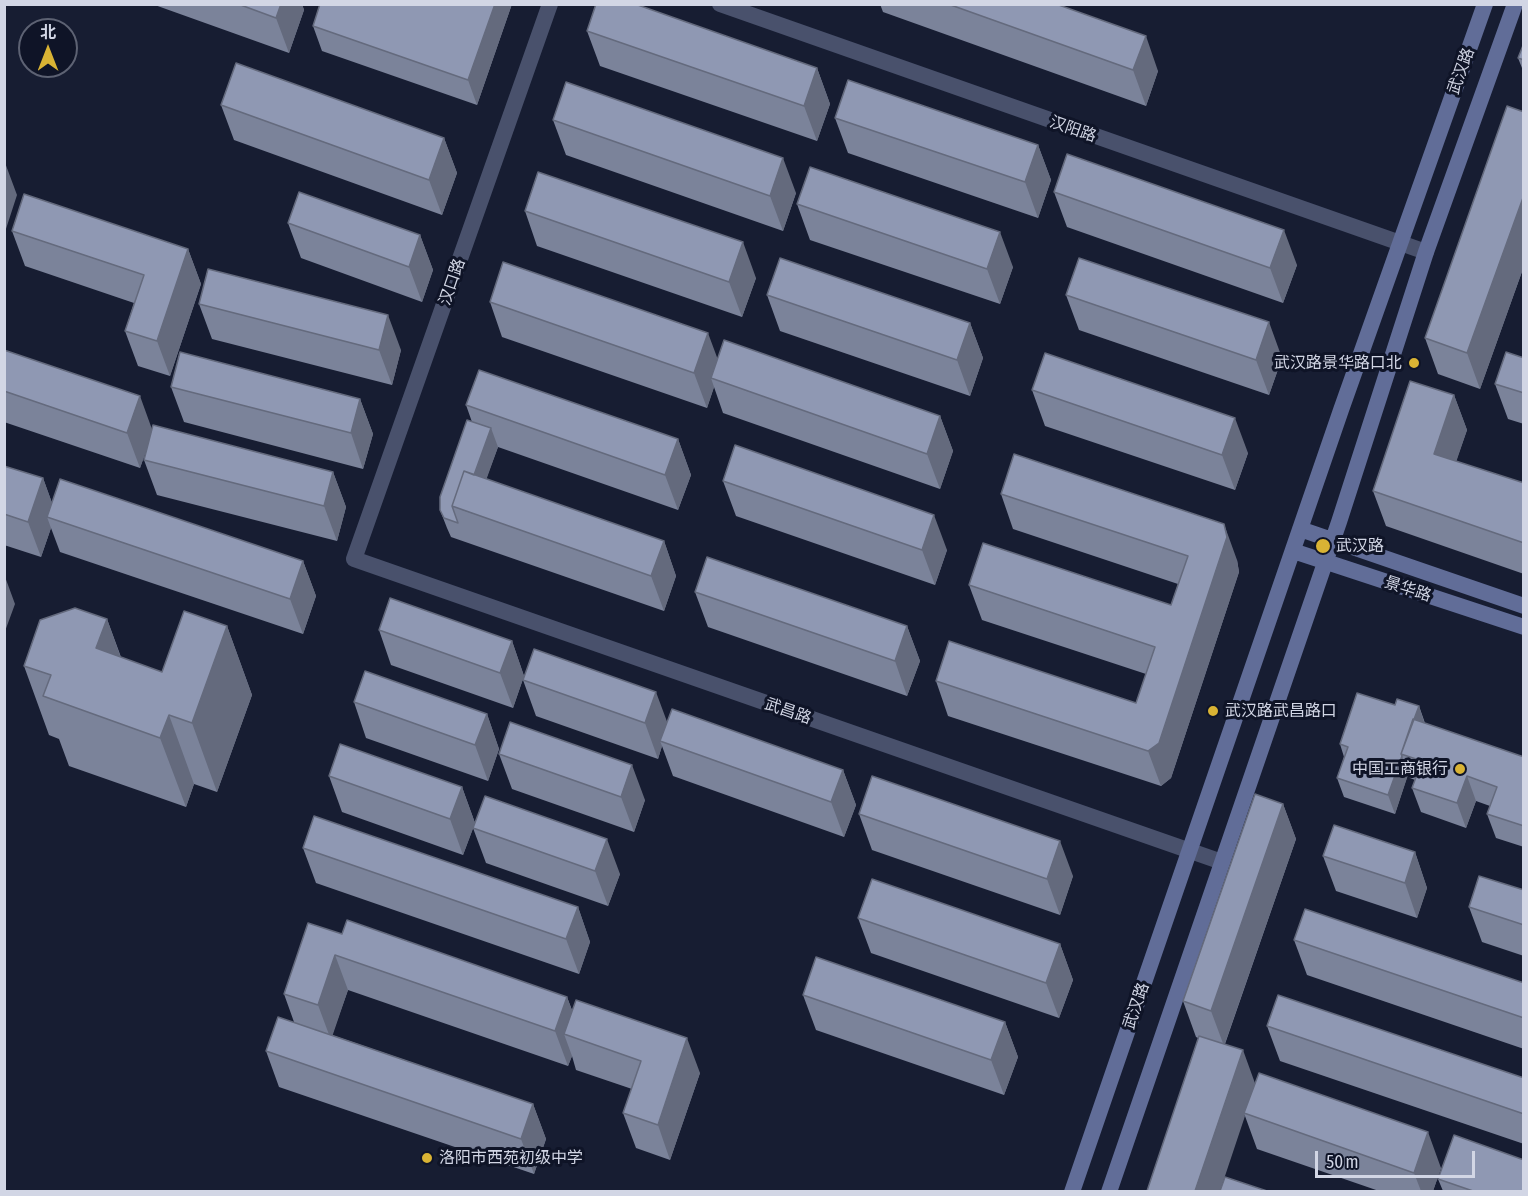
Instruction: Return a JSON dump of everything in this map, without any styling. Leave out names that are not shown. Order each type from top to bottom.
[{"type":"main road","name":"武汉路","points":[[1072,1191],[1300,529],[1485,4]]},
{"type":"main road","name":"武汉路","points":[[1108,1191],[1325,561],[1426,252],[1515,4]]},
{"type":"main road","name":"景华路","points":[[1300,529],[1524,606]]},
{"type":"main road","name":"景华路","points":[[1293,551],[1524,627]]},
{"type":"street","name":"汉口路","points":[[354,559],[550,4]]},
{"type":"street","name":"汉阳路","points":[[720,4],[1426,252]]},
{"type":"street","name":"武昌路","points":[[354,559],[1222,862]]},
{"type":"building","points":[[238,4],[281,4],[276,18]]},
{"type":"building","points":[[320,4],[495,4],[468,80],[313,26]]},
{"type":"building","points":[[596,4],[635,4],[817,68],[804,106],[587,31]]},
{"type":"building","points":[[948,4],[1056,4],[1146,36],[1133,70]]},
{"type":"building","points":[[1524,43],[1524,60],[1518,58]]},
{"type":"building","points":[[236,63],[444,138],[429,180],[221,105]]},
{"type":"building","points":[[848,80],[1038,145],[1025,182],[835,118]]},
{"type":"building","points":[[566,82],[783,158],[770,196],[553,120]]},
{"type":"building","points":[[1507,106],[1524,112],[1524,195],[1467,353],[1425,338]]},
{"type":"building","points":[[1067,154],[1284,230],[1270,268],[1054,192]]},
{"type":"building","points":[[810,167],[1000,232],[987,269],[797,204]]},
{"type":"building","points":[[538,172],[743,242],[729,282],[525,211]]},
{"type":"building","points":[[299,192],[420,235],[409,267],[288,223]]},
{"type":"building","points":[[24,194],[188,249],[157,341],[125,331],[144,275],[12,231]]},
{"type":"building","points":[[780,258],[970,323],[957,360],[767,295]]},
{"type":"building","points":[[1079,258],[1269,322],[1256,360],[1066,295]]},
{"type":"building","points":[[503,262],[708,333],[694,373],[490,302]]},
{"type":"building","points":[[208,269],[388,315],[379,350],[199,304]]},
{"type":"building","points":[[724,340],[940,416],[927,454],[711,378]]},
{"type":"building","points":[[4,350],[140,396],[127,433],[4,391]]},
{"type":"building","points":[[180,352],[360,399],[351,433],[171,387]]},
{"type":"building","points":[[1506,352],[1524,358],[1524,393],[1495,384]]},
{"type":"building","points":[[1045,353],[1235,418],[1222,455],[1032,390]]},
{"type":"building","points":[[479,370],[678,439],[665,475],[466,405]]},
{"type":"building","points":[[1410,381],[1454,395],[1434,454],[1524,483],[1524,543],[1373,491]]},
{"type":"building","points":[[467,420],[491,428],[474,475],[464,471],[452,506],[458,523],[444,518],[440,510],[440,497]]},
{"type":"building","points":[[153,425],[333,472],[324,506],[144,460]]},
{"type":"building","points":[[735,445],[934,515],[922,550],[723,481]]},
{"type":"building","points":[[1014,454],[1224,524],[1227,537],[1159,743],[1148,751],[936,681],[949,641],[1136,703],[1155,647],[969,585],[983,543],[1171,605],[1188,556],[1001,494]]},
{"type":"building","points":[[4,466],[43,478],[28,522],[4,514]]},
{"type":"building","points":[[464,471],[664,541],[651,576],[452,506]]},
{"type":"building","points":[[60,479],[303,561],[290,599],[47,517]]},
{"type":"building","points":[[707,557],[907,626],[895,661],[695,592]]},
{"type":"building","points":[[390,598],[512,641],[500,673],[379,630]]},
{"type":"building","points":[[75,608],[107,619],[96,648],[162,672],[184,611],[227,626],[192,723],[169,715],[160,738],[43,696],[51,675],[24,666],[40,620]]},
{"type":"building","points":[[534,649],[656,692],[645,723],[523,680]]},
{"type":"building","points":[[365,671],[487,714],[475,745],[354,702]]},
{"type":"building","points":[[1357,693],[1395,705],[1397,699],[1419,706],[1388,795],[1337,778],[1348,747],[1340,744]]},
{"type":"building","points":[[672,709],[843,770],[831,802],[660,741]]},
{"type":"building","points":[[1413,719],[1524,757],[1524,826],[1487,814],[1497,787],[1467,776],[1457,803],[1412,788],[1422,761],[1401,754]]},
{"type":"building","points":[[510,722],[632,765],[621,797],[499,754]]},
{"type":"building","points":[[340,744],[462,787],[450,819],[329,776]]},
{"type":"building","points":[[872,776],[1060,841],[1047,879],[859,814]]},
{"type":"building","points":[[1255,794],[1283,804],[1211,1011],[1183,1001]]},
{"type":"building","points":[[485,796],[607,839],[595,871],[473,828]]},
{"type":"building","points":[[314,816],[578,907],[566,939],[303,848]]},
{"type":"building","points":[[1334,825],[1415,852],[1405,883],[1323,856]]},
{"type":"building","points":[[1479,876],[1524,890],[1524,925],[1469,907]]},
{"type":"building","points":[[872,879],[1060,944],[1046,983],[858,918]]},
{"type":"building","points":[[1305,909],[1524,983],[1524,1018],[1294,940]]},
{"type":"building","points":[[347,920],[567,997],[555,1031],[335,955],[318,1005],[284,994],[308,923],[342,934]]},
{"type":"building","points":[[816,957],[1005,1022],[991,1060],[803,995]]},
{"type":"building","points":[[1278,995],[1524,1078],[1524,1114],[1267,1026]]},
{"type":"building","points":[[576,1000],[687,1038],[658,1125],[623,1113],[641,1061],[564,1034]]},
{"type":"building","points":[[278,1017],[533,1104],[521,1139],[266,1051]]},
{"type":"building","points":[[1199,1036],[1243,1050],[1195,1191],[1147,1191]]},
{"type":"building","points":[[1259,1073],[1428,1132],[1414,1173],[1244,1113]]},
{"type":"building","points":[[1454,1135],[1524,1160],[1524,1191],[1473,1191],[1438,1179]]},
{"type":"building","points":[[1225,1177],[1267,1191],[1220,1191]]},
{"type":"place","name":"武汉路景华路口北","points":[[1414,363]]},
{"type":"place","name":"武汉路","points":[[1323,546]]},
{"type":"place","name":"武汉路武昌路口","points":[[1213,711]]},
{"type":"place","name":"中国工商银行","points":[[1460,769]]},
{"type":"place","name":"洛阳市西苑初级中学","points":[[427,1158]]}]
